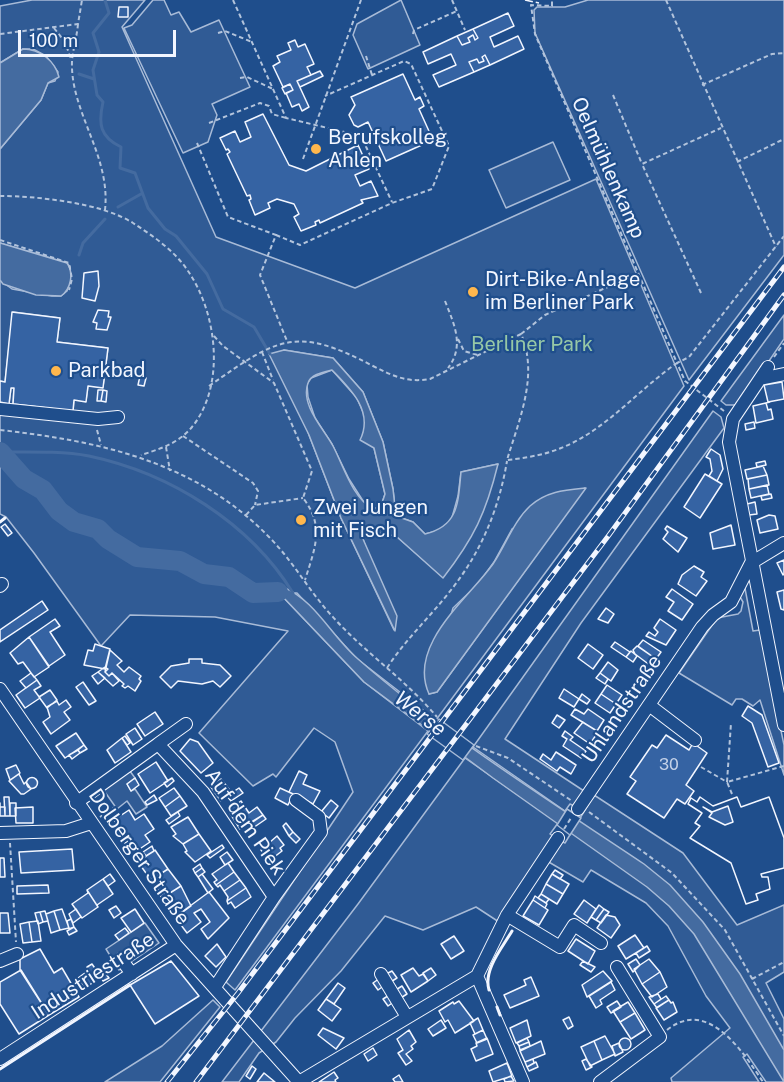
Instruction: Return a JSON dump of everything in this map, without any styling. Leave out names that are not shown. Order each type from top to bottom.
[{"type":"street","points":[[768,367],[734,419],[729,442],[750,563],[784,724]]},
{"type":"street","points":[[760,379],[784,374]]},
{"type":"street","points":[[0,409],[98,419],[118,417]]},
{"type":"street","points":[[750,563],[784,543]]},
{"type":"street","name":"Uhlandstraße","points":[[579,807],[702,627],[713,615],[731,602],[750,563]]},
{"type":"street","name":"Dolberger Straße","points":[[0,689],[176,945],[299,1082]]},
{"type":"street","points":[[649,705],[695,740]]},
{"type":"street","points":[[76,802],[186,724]]},
{"type":"street","name":"Auf dem Piek","points":[[159,744],[203,792],[274,897],[215,987]]},
{"type":"street","points":[[274,897],[321,832],[319,817],[296,800]]},
{"type":"street","points":[[5,833],[66,831],[91,823]]},
{"type":"street","points":[[299,1082],[477,976],[507,915],[558,838]]},
{"type":"street","points":[[507,915],[560,947],[574,924],[601,943]]},
{"type":"street","name":"Industriestraße","points":[[0,1059],[176,945]]},
{"type":"street","points":[[0,961],[17,954]]},
{"type":"street","points":[[121,959],[132,974]]},
{"type":"street","points":[[600,1082],[660,1037],[617,967]]},
{"type":"street","points":[[381,974],[407,1017]]},
{"type":"street","points":[[477,976],[523,1082]]},
{"type":"path","points":[[72,62],[82,0]]},
{"type":"path","points":[[233,0],[286,118]]},
{"type":"path","points":[[303,159],[361,0]]},
{"type":"path","points":[[452,0],[465,30]]},
{"type":"path","name":"Oelmühlenkamp","points":[[552,0],[552,6],[531,5],[534,34],[686,381],[734,419]]},
{"type":"path","points":[[666,0],[721,128],[776,247]]},
{"type":"path","points":[[413,34],[414,30],[457,11]]},
{"type":"path","points":[[0,34],[78,24]]},
{"type":"path","points":[[54,28],[65,42],[72,62],[84,117],[105,177],[105,210]]},
{"type":"path","points":[[219,33],[225,31],[252,42]]},
{"type":"path","points":[[702,85],[772,54],[784,53]]},
{"type":"path","points":[[366,56],[372,75]]},
{"type":"path","points":[[196,143],[228,217],[300,245],[392,203],[432,189],[449,146],[411,64],[404,61],[325,96]]},
{"type":"path","points":[[240,78],[247,77],[273,89]]},
{"type":"path","points":[[613,95],[701,293]]},
{"type":"path","points":[[209,123],[260,103],[269,106],[272,114],[361,136],[392,203]]},
{"type":"path","points":[[642,164],[721,128]]},
{"type":"path","points":[[737,162],[784,139]]},
{"type":"path","points":[[0,196],[55,201],[105,210],[131,222],[165,245],[188,271],[199,292],[214,336],[223,346],[274,383]]},
{"type":"path","points":[[276,235],[260,275],[287,341]]},
{"type":"path","points":[[507,460],[563,448],[594,429],[651,381],[688,357],[784,236]]},
{"type":"path","points":[[0,240],[69,263],[72,279],[69,290]]},
{"type":"path","points":[[209,386],[245,361],[287,341],[324,344],[348,352],[399,379],[415,382],[430,379],[521,334],[545,315],[639,273]]},
{"type":"path","points":[[445,301],[464,351],[478,355]]},
{"type":"path","points":[[387,668],[452,589],[473,558],[501,494],[507,460],[525,401],[529,364],[521,334]]},
{"type":"path","points":[[140,456],[166,447],[193,426],[203,406],[209,386],[214,336]]},
{"type":"path","points":[[446,370],[453,362],[458,339]]},
{"type":"path","points":[[768,367],[784,343]]},
{"type":"path","points":[[262,352],[312,471],[303,498],[317,522],[316,538],[305,580]]},
{"type":"path","points":[[98,419],[97,430],[101,445]]},
{"type":"path","points":[[0,430],[55,435],[101,445],[140,456],[199,484],[246,515],[276,544],[332,615],[410,687],[437,717]]},
{"type":"path","points":[[183,435],[253,483],[258,491],[255,505],[246,515]]},
{"type":"path","points":[[166,447],[170,471]]},
{"type":"path","points":[[255,505],[303,498]]},
{"type":"path","points":[[731,723],[728,782],[732,794]]},
{"type":"path","points":[[476,746],[508,758],[645,851],[672,873],[725,930],[784,1036]]},
{"type":"path","points":[[701,767],[728,782],[784,766]]},
{"type":"path","points":[[91,823],[115,807]]},
{"type":"path","points":[[558,838],[579,807]]},
{"type":"path","points":[[5,833],[17,954]]},
{"type":"path","points":[[752,979],[784,962]]},
{"type":"path","points":[[660,1037],[670,1028],[688,1021],[706,1020],[734,1041],[763,1082]]},
{"type":"shaded area","name":"Berliner Park","points":[[32,0],[145,0],[122,27],[216,237],[355,288],[596,179],[684,386],[436,720],[356,658],[297,593],[255,593],[283,597],[364,682],[428,731],[235,990],[226,982],[353,792],[335,742],[314,728],[276,777],[273,774],[253,786],[199,733],[288,631],[215,617],[130,615],[101,646],[34,553],[6,517],[0,514],[0,461],[23,477],[10,455],[0,448],[0,402],[9,404],[11,388],[14,388],[13,404],[73,411],[74,400],[86,401],[88,386],[103,387],[108,348],[57,342],[60,318],[13,312],[5,382],[0,381],[0,280],[12,289],[61,296],[67,291],[70,267],[67,263],[0,243],[0,149],[41,100],[48,83],[55,81],[58,72],[46,56],[33,49],[23,49],[0,63],[0,6]],"holes":[[[284,350],[333,358],[363,392],[383,442],[396,516],[413,522],[425,534],[440,530],[451,521],[458,496],[461,472],[498,464],[443,577],[396,536],[365,530],[363,539],[394,630],[341,518],[309,435]],[[585,488],[437,692],[429,694],[453,608],[478,584],[494,562],[512,529]]]},
{"type":"shaded area","points":[[153,0],[164,0],[171,15],[179,12],[191,32],[219,20],[250,87],[212,104],[217,115],[208,142],[183,153],[124,28],[132,25]]},
{"type":"shaded area","points":[[401,0],[420,45],[368,69],[353,35],[357,24]]},
{"type":"shaded area","points":[[588,0],[784,0],[784,255],[689,380],[535,33],[534,10],[537,7],[565,7]]},
{"type":"shaded area","points":[[553,142],[570,180],[506,208],[489,170]]},
{"type":"shaded area","points":[[784,315],[784,339],[739,405],[726,405],[721,401]]},
{"type":"shaded area","points":[[332,370],[357,398],[366,419],[366,442],[374,448],[385,494],[381,506],[373,509],[365,504],[349,479],[332,444],[315,418],[308,397],[307,384],[311,378]]},
{"type":"shaded area","points":[[713,411],[721,417],[724,428],[581,623],[505,739],[584,791],[574,806],[570,804],[565,811],[473,747]]},
{"type":"shaded area","points":[[744,583],[753,631],[760,630],[784,745],[784,775],[760,700],[753,706],[742,699],[736,699],[732,705],[679,673],[717,618],[738,614],[741,611],[743,602],[737,592]]},
{"type":"shaded area","points":[[465,758],[558,823],[550,834],[553,836],[499,922],[476,907],[423,930],[385,916],[341,971],[295,1018],[276,1042],[259,1053],[239,1082],[222,1082],[358,904]]},
{"type":"shaded area","points":[[127,767],[135,778],[127,784],[131,791],[135,789],[147,807],[136,814],[127,801],[117,809],[100,785]]},
{"type":"shaded area","points":[[594,795],[683,853],[737,925],[784,905],[784,972],[766,983],[784,1019],[784,1082],[766,1082],[747,1054],[743,1057],[759,1082],[672,1082],[671,1078],[730,1028],[706,996],[668,926],[646,903],[591,870],[583,882],[547,861],[561,841],[565,843]]},
{"type":"shaded area","points":[[145,923],[159,943],[119,970],[106,949]]},
{"type":"shaded area","points":[[213,1000],[220,1007],[160,1082],[105,1082],[162,1046]]},
{"type":"water","points":[[23,49],[35,51],[46,57],[54,66],[59,77],[48,83],[41,100],[0,149],[0,63]]},
{"type":"water","points":[[0,243],[67,263],[71,276],[67,289],[61,296],[36,295],[3,284],[0,280]]},
{"type":"water","points":[[284,350],[333,358],[363,392],[383,442],[396,516],[413,522],[425,534],[445,525],[451,519],[457,503],[461,472],[498,464],[489,497],[478,524],[443,578],[396,536],[365,531],[363,539],[397,616],[395,631],[341,518],[309,435],[269,354]],"holes":[[[332,370],[353,393],[362,411],[364,430],[360,440],[374,448],[385,494],[381,506],[373,509],[359,497],[349,481],[333,446],[307,400],[306,391],[312,377]]]},
{"type":"water","points":[[0,448],[10,455],[24,479],[0,461]]},
{"type":"water","points":[[586,488],[437,692],[429,694],[424,676],[426,658],[433,641],[443,624],[493,564],[524,512],[536,501],[550,494]]},
{"type":"water","points":[[283,587],[305,601],[358,659],[426,714],[498,766],[644,864],[670,885],[703,922],[740,974],[784,1050],[784,1082],[694,934],[669,906],[647,887],[493,778],[364,682],[283,597],[253,593]]},
{"type":"pier","points":[[439,719],[474,745],[463,760],[427,734]]},
{"type":"pier","points":[[567,809],[581,818],[570,835],[557,825]]},
{"type":"building","points":[[119,7],[128,7],[128,17],[118,17]]},
{"type":"building","points":[[508,13],[514,26],[490,37],[494,47],[518,36],[524,49],[490,65],[485,55],[482,57],[484,61],[479,63],[477,59],[469,62],[474,72],[439,87],[433,75],[456,65],[451,54],[428,64],[423,52],[457,36],[462,45],[470,42],[468,38],[473,35],[475,40],[478,38],[473,29]]},
{"type":"building","points":[[473,29],[478,38],[475,40],[473,35],[468,38],[470,42],[462,45],[457,36]]},
{"type":"building","points":[[295,40],[298,47],[305,44],[314,64],[307,67],[311,75],[297,81],[309,107],[302,111],[299,104],[292,107],[286,93],[293,90],[290,84],[283,87],[273,66],[280,62],[277,56],[291,50],[288,43]]},
{"type":"building","points":[[485,55],[490,65],[474,72],[469,62],[477,59],[479,63],[484,61],[482,57]]},
{"type":"building","points":[[320,71],[323,76],[300,87],[297,81]]},
{"type":"building","points":[[403,74],[415,100],[420,97],[424,106],[419,109],[433,140],[386,161],[368,122],[358,127],[354,125],[349,115],[355,105],[351,97]]},
{"type":"building","points":[[290,84],[293,90],[285,94],[282,88]]},
{"type":"building","points":[[263,114],[289,165],[306,171],[358,145],[369,169],[355,175],[360,186],[371,181],[378,196],[361,200],[363,203],[320,223],[319,220],[315,222],[316,225],[301,231],[294,217],[299,214],[294,204],[277,199],[268,203],[270,208],[255,215],[249,200],[250,195],[247,196],[227,154],[230,152],[226,150],[220,138],[235,131],[240,142],[251,137],[245,122]]},
{"type":"building","points":[[98,271],[99,286],[95,301],[82,298],[84,273]]},
{"type":"building","points":[[98,310],[109,311],[108,317],[111,317],[107,330],[96,329],[97,323],[93,322]]},
{"type":"building","name":"Parkbad","points":[[12,312],[60,318],[57,342],[108,348],[103,388],[88,386],[86,402],[74,400],[73,411],[13,404],[14,388],[11,388],[9,404],[0,402],[0,381],[5,382]]},
{"type":"building","points":[[140,376],[146,378],[144,386],[138,385]]},
{"type":"building","points":[[782,382],[784,399],[768,402],[764,385]]},
{"type":"building","points":[[98,390],[103,390],[101,401],[97,401]]},
{"type":"building","points":[[103,390],[107,391],[106,402],[101,401]]},
{"type":"building","points":[[770,402],[766,403],[768,410],[771,409],[773,419],[756,423],[753,406]]},
{"type":"building","points":[[754,422],[755,428],[746,430],[745,424]]},
{"type":"building","points":[[711,449],[720,455],[723,469],[717,481],[709,476],[712,471],[710,459],[706,457]]},
{"type":"building","points":[[765,461],[766,465],[757,467],[756,463]]},
{"type":"building","points":[[763,466],[767,475],[747,479],[745,470]]},
{"type":"building","points":[[705,474],[722,484],[700,518],[684,507]]},
{"type":"building","points":[[767,475],[769,485],[749,489],[748,479]]},
{"type":"building","points":[[767,485],[769,494],[751,498],[749,489]]},
{"type":"building","points":[[771,494],[772,498],[762,500],[761,496]]},
{"type":"building","points":[[755,502],[757,514],[749,515],[747,504]]},
{"type":"building","points":[[769,515],[775,516],[778,529],[760,533],[757,520]]},
{"type":"building","points":[[5,524],[12,533],[8,536],[1,527]]},
{"type":"building","points":[[731,525],[735,545],[713,549],[710,533]]},
{"type":"building","points":[[667,526],[687,538],[678,552],[663,539],[668,532],[665,529]]},
{"type":"building","points":[[784,560],[784,574],[783,575],[777,563]]},
{"type":"building","points":[[694,566],[704,572],[701,577],[707,581],[696,596],[678,584],[682,575]]},
{"type":"building","points":[[672,589],[693,604],[682,620],[668,611],[674,602],[666,597]]},
{"type":"building","points":[[784,590],[784,610],[781,609],[777,592]]},
{"type":"building","points":[[42,601],[48,610],[0,642],[0,630]]},
{"type":"building","points":[[606,608],[614,614],[608,623],[598,619]]},
{"type":"building","points":[[55,619],[60,626],[50,632],[65,655],[49,666],[29,637]]},
{"type":"building","points":[[660,619],[676,630],[666,645],[646,636],[649,632],[655,636],[658,632],[654,628]]},
{"type":"building","points":[[29,637],[49,667],[34,677],[23,662],[18,664],[10,653]]},
{"type":"building","points":[[643,640],[661,652],[656,659],[638,646]]},
{"type":"building","points":[[615,642],[630,652],[626,657],[611,647]]},
{"type":"building","points":[[95,644],[110,649],[105,669],[84,665],[88,650],[93,651]]},
{"type":"building","points":[[588,644],[603,655],[593,669],[578,658]]},
{"type":"building","points":[[637,646],[656,659],[651,666],[635,654],[633,650]]},
{"type":"building","points":[[110,650],[122,661],[117,665],[124,672],[129,667],[141,676],[139,679],[141,681],[135,691],[128,686],[125,688],[122,686],[124,684],[112,673],[109,676],[105,672]]},
{"type":"building","points":[[631,651],[637,656],[633,662],[626,657]]},
{"type":"building","points":[[189,659],[202,659],[202,663],[220,665],[231,676],[220,687],[213,681],[202,684],[178,681],[171,688],[160,677],[171,666],[189,663]]},
{"type":"building","points":[[608,662],[618,670],[611,681],[600,673]]},
{"type":"building","points":[[105,667],[108,669],[105,672],[109,676],[112,673],[119,681],[113,686],[98,672]]},
{"type":"building","points":[[98,672],[105,678],[98,684],[92,676]]},
{"type":"building","points":[[31,673],[37,680],[26,688],[20,681]]},
{"type":"building","points":[[600,673],[608,679],[605,684],[596,678]]},
{"type":"building","points":[[37,680],[41,686],[34,690],[40,698],[25,708],[16,695]]},
{"type":"building","points":[[83,682],[96,701],[89,705],[76,687]]},
{"type":"building","points":[[607,685],[622,695],[616,704],[601,694]]},
{"type":"building","points":[[564,689],[579,699],[574,707],[559,698]]},
{"type":"building","points":[[50,690],[57,700],[47,708],[39,697]]},
{"type":"building","points":[[582,694],[590,700],[587,704],[579,699]]},
{"type":"building","points":[[601,694],[616,704],[610,713],[595,703]]},
{"type":"building","points":[[66,700],[71,707],[64,712],[70,720],[51,734],[43,722],[50,717],[47,707],[57,701],[59,705]]},
{"type":"building","points":[[748,706],[762,715],[779,763],[768,767],[752,723],[742,716]]},
{"type":"building","points":[[575,709],[584,714],[588,709],[604,720],[597,731],[571,715]]},
{"type":"building","points":[[155,712],[163,724],[145,736],[137,724]]},
{"type":"building","points":[[557,715],[565,720],[559,728],[552,723]]},
{"type":"building","points":[[583,722],[598,732],[590,744],[574,733]]},
{"type":"building","points":[[135,728],[142,739],[133,745],[126,734]]},
{"type":"building","points":[[565,731],[573,737],[570,740],[586,751],[581,758],[563,746],[567,739],[562,736]]},
{"type":"building","points":[[76,733],[84,745],[65,758],[56,746]]},
{"type":"building","points":[[666,735],[689,750],[693,743],[707,753],[686,785],[694,791],[685,804],[677,799],[664,818],[627,794],[636,781],[630,777],[652,745],[657,748]]},
{"type":"building","points":[[125,736],[130,743],[127,745],[122,738]]},
{"type":"building","points":[[122,738],[131,752],[115,763],[107,750]]},
{"type":"building","points":[[190,739],[198,742],[213,763],[201,773],[180,751]]},
{"type":"building","points":[[84,745],[87,749],[80,753],[78,750]]},
{"type":"building","points":[[78,750],[80,753],[72,759],[69,755]]},
{"type":"building","points":[[556,752],[576,765],[571,774],[560,767],[557,771],[540,759],[543,754],[551,760]]},
{"type":"building","points":[[156,762],[168,781],[150,793],[138,774]]},
{"type":"building","points":[[16,765],[20,773],[10,780],[6,769]]},
{"type":"building","points":[[299,771],[307,775],[303,784],[320,791],[313,804],[289,792]]},
{"type":"building","points":[[19,774],[24,784],[26,782],[31,789],[24,794],[21,794],[9,781]]},
{"type":"building","points":[[32,778],[36,779],[36,787],[32,788],[28,787],[27,783],[28,779]]},
{"type":"building","points":[[135,778],[139,785],[131,791],[127,784]]},
{"type":"building","points":[[172,778],[174,781],[167,787],[164,783]]},
{"type":"building","points":[[221,779],[232,793],[221,801],[211,787]]},
{"type":"building","points":[[174,788],[180,796],[165,807],[159,798]]},
{"type":"building","points":[[239,788],[243,793],[231,801],[227,796]]},
{"type":"building","points":[[280,788],[293,794],[288,805],[275,798]]},
{"type":"building","points":[[154,795],[157,800],[147,805],[145,802]]},
{"type":"building","points":[[180,796],[187,806],[171,816],[165,807]]},
{"type":"building","points":[[4,797],[9,797],[10,816],[5,816]]},
{"type":"building","points":[[700,797],[713,806],[737,797],[741,807],[769,797],[784,838],[784,868],[761,874],[762,877],[768,877],[770,889],[756,894],[758,900],[746,904],[731,863],[690,838],[700,826],[695,823],[702,813],[688,804],[691,798],[697,802]],"holes":[[[728,806],[733,822],[725,825],[709,817],[712,813],[703,807],[712,812]]]},
{"type":"building","points":[[700,797],[713,806],[737,797],[741,807],[769,797],[784,838],[784,868],[761,874],[762,877],[768,877],[770,889],[756,894],[758,900],[746,904],[731,863],[690,838],[700,826],[695,823],[702,813],[688,804],[691,798],[697,802]]},
{"type":"building","points":[[331,800],[338,806],[329,818],[321,812]]},
{"type":"building","points":[[241,801],[249,813],[257,807],[263,815],[240,829],[228,810]]},
{"type":"building","points":[[10,803],[16,803],[16,816],[10,816]]},
{"type":"building","points":[[0,807],[5,807],[5,816],[0,816]]},
{"type":"building","points":[[33,807],[33,823],[16,823],[15,808]]},
{"type":"building","points":[[129,810],[135,820],[144,814],[154,829],[145,835],[150,842],[132,854],[125,843],[129,840],[114,820]]},
{"type":"building","points":[[178,812],[180,816],[169,824],[166,820]]},
{"type":"building","points":[[263,815],[266,819],[250,830],[247,826]]},
{"type":"building","points":[[188,817],[199,834],[183,844],[173,836],[176,834],[171,827]]},
{"type":"building","points":[[286,823],[293,832],[289,836],[283,826]]},
{"type":"building","points":[[293,832],[300,839],[296,843],[289,836]]},
{"type":"building","points":[[199,834],[211,851],[195,862],[185,852],[187,851],[183,844]]},
{"type":"building","points":[[277,836],[284,845],[280,848],[282,851],[269,861],[261,850]]},
{"type":"building","points":[[222,845],[224,848],[210,858],[207,855]]},
{"type":"building","points":[[152,846],[154,851],[146,856],[143,852]]},
{"type":"building","points":[[72,849],[74,870],[21,873],[19,852]]},
{"type":"building","points":[[155,850],[168,869],[151,880],[138,862]]},
{"type":"building","points":[[227,852],[233,860],[225,865],[220,857]]},
{"type":"building","points":[[0,858],[4,858],[5,877],[0,877]]},
{"type":"building","points":[[228,863],[234,872],[216,885],[214,882],[217,880],[212,874]]},
{"type":"building","points":[[200,864],[202,868],[195,873],[193,869]]},
{"type":"building","points":[[202,868],[205,872],[198,877],[195,873]]},
{"type":"building","points":[[168,869],[181,886],[162,898],[160,895],[165,892],[163,888],[159,891],[151,880]]},
{"type":"building","points":[[555,870],[563,875],[560,879],[552,874]]},
{"type":"building","points":[[234,872],[240,880],[224,891],[220,885],[218,887],[216,885]]},
{"type":"building","points":[[110,874],[115,881],[108,886],[103,879]]},
{"type":"building","points":[[202,874],[213,889],[208,893],[198,877]]},
{"type":"building","points":[[552,874],[569,884],[563,894],[546,884]]},
{"type":"building","points":[[103,879],[113,894],[97,905],[98,907],[87,890]]},
{"type":"building","points":[[240,880],[246,888],[227,901],[228,897],[224,891]]},
{"type":"building","points":[[546,884],[563,894],[557,904],[541,894]]},
{"type":"building","points":[[48,885],[49,893],[17,894],[17,886]]},
{"type":"building","points":[[181,886],[191,906],[176,917],[169,906],[173,903],[169,897],[164,900],[162,898]]},
{"type":"building","points":[[246,888],[251,897],[235,908],[231,902],[228,904],[227,901]]},
{"type":"building","points":[[87,890],[98,907],[82,918],[72,904],[88,893]]},
{"type":"building","points":[[209,892],[229,918],[208,939],[201,929],[210,922],[201,909],[194,913],[201,922],[187,933],[175,917]]},
{"type":"building","points":[[541,894],[549,899],[546,903],[538,898]]},
{"type":"building","points":[[535,896],[547,904],[545,908],[533,900]]},
{"type":"building","points":[[533,900],[548,910],[539,925],[523,916]]},
{"type":"building","points":[[584,900],[596,909],[587,923],[574,914]]},
{"type":"building","points":[[599,905],[604,909],[596,920],[591,917]]},
{"type":"building","points":[[116,906],[121,913],[114,918],[109,910]]},
{"type":"building","points":[[62,909],[69,928],[60,930],[54,911]]},
{"type":"building","points":[[76,909],[81,917],[73,923],[69,914]]},
{"type":"building","points":[[135,909],[144,923],[131,932],[121,918]]},
{"type":"building","points":[[604,909],[609,912],[601,923],[596,920]]},
{"type":"building","points":[[45,911],[48,921],[43,922],[40,912]]},
{"type":"building","points":[[54,911],[60,930],[51,933],[46,914]]},
{"type":"building","points":[[40,912],[43,922],[38,924],[35,913]]},
{"type":"building","points":[[0,913],[8,913],[10,933],[0,933]]},
{"type":"building","points":[[606,915],[615,917],[620,925],[611,938],[597,928]]},
{"type":"building","points":[[71,919],[74,927],[69,929],[67,921]]},
{"type":"building","points":[[38,921],[41,941],[32,942],[29,922]]},
{"type":"building","points":[[29,922],[32,942],[23,943],[20,924]]},
{"type":"building","points":[[74,927],[77,931],[69,935],[67,931]]},
{"type":"building","points":[[125,928],[129,933],[119,940],[115,935]]},
{"type":"building","points":[[635,935],[644,948],[626,959],[618,946]]},
{"type":"building","points":[[454,936],[464,951],[451,959],[441,944]]},
{"type":"building","points":[[576,939],[595,951],[588,964],[568,951]]},
{"type":"building","points":[[217,944],[226,957],[216,967],[205,956]]},
{"type":"building","points":[[647,946],[650,951],[639,958],[636,953]]},
{"type":"building","points":[[40,949],[54,973],[62,968],[79,997],[49,1015],[20,970],[20,959]]},
{"type":"building","points":[[636,959],[640,965],[633,972],[628,964]]},
{"type":"building","points":[[649,959],[660,972],[642,984],[634,969]]},
{"type":"building","points":[[171,961],[199,996],[155,1024],[130,985]]},
{"type":"building","points":[[583,961],[595,967],[591,972],[580,965]]},
{"type":"building","points":[[92,964],[101,977],[85,988],[78,978],[89,970],[87,967]]},
{"type":"building","points":[[413,968],[419,976],[423,974],[428,981],[411,992],[401,975]]},
{"type":"building","points":[[431,968],[436,975],[428,981],[423,973]]},
{"type":"building","points":[[102,969],[109,978],[103,981],[98,972]]},
{"type":"building","points":[[21,970],[49,1015],[19,1034],[0,1004],[0,982]]},
{"type":"building","points":[[392,971],[397,978],[389,983],[384,975]]},
{"type":"building","points":[[603,971],[612,981],[587,997],[582,985]]},
{"type":"building","points":[[660,972],[667,987],[652,997],[642,984]]},
{"type":"building","points":[[531,977],[539,996],[510,1008],[504,995],[526,985],[524,980]]},
{"type":"building","points":[[380,978],[385,985],[378,990],[373,983]]},
{"type":"building","points":[[611,982],[615,990],[600,1000],[602,1004],[596,1008],[589,996]]},
{"type":"building","points":[[338,983],[345,988],[334,1004],[326,999]]},
{"type":"building","points":[[402,986],[407,994],[399,999],[394,991]]},
{"type":"building","points":[[391,994],[395,1001],[388,1006],[383,999]]},
{"type":"building","points":[[658,994],[661,999],[654,1004],[649,997]]},
{"type":"building","points":[[666,996],[669,1000],[657,1008],[654,1004]]},
{"type":"building","points":[[326,999],[341,1009],[332,1021],[318,1010]]},
{"type":"building","points":[[669,1000],[673,1002],[677,1012],[664,1020],[656,1008]]},
{"type":"building","points":[[459,1001],[474,1021],[455,1033],[448,1020],[445,1022],[439,1011]]},
{"type":"building","points":[[617,1001],[621,1007],[611,1013],[607,1007]]},
{"type":"building","points":[[628,1002],[635,1013],[620,1022],[613,1011]]},
{"type":"building","points":[[635,1013],[645,1030],[631,1039],[620,1022]]},
{"type":"building","points":[[569,1017],[573,1026],[568,1029],[563,1020]]},
{"type":"building","points":[[478,1018],[483,1030],[475,1034],[470,1023]]},
{"type":"building","points":[[441,1020],[446,1028],[433,1036],[428,1029]]},
{"type":"building","points":[[527,1020],[531,1036],[516,1043],[510,1028]]},
{"type":"building","points":[[323,1028],[344,1038],[336,1049],[318,1035]]},
{"type":"building","points":[[409,1030],[416,1042],[411,1046],[413,1049],[406,1054],[412,1061],[406,1065],[398,1053],[403,1050],[397,1039]]},
{"type":"building","points":[[483,1030],[487,1039],[477,1043],[473,1035]]},
{"type":"building","points":[[605,1036],[615,1054],[602,1060],[594,1041]]},
{"type":"building","points":[[487,1038],[493,1054],[476,1061],[471,1049],[477,1046],[476,1043]]},
{"type":"building","points":[[527,1038],[529,1042],[519,1046],[517,1043]]},
{"type":"building","points":[[627,1038],[631,1044],[627,1050],[623,1050],[619,1042]]},
{"type":"building","points":[[541,1041],[545,1054],[525,1062],[520,1051]]},
{"type":"building","points":[[594,1041],[602,1060],[590,1066],[581,1047]]},
{"type":"building","points":[[529,1042],[530,1046],[520,1050],[519,1046]]},
{"type":"building","points":[[619,1043],[623,1052],[615,1056],[612,1046]]},
{"type":"building","points":[[373,1048],[377,1055],[368,1061],[364,1054]]},
{"type":"building","points":[[533,1059],[534,1063],[527,1067],[525,1062]]},
{"type":"building","points":[[586,1059],[592,1067],[586,1070],[582,1061]]},
{"type":"building","points":[[536,1062],[538,1067],[529,1071],[527,1067]]},
{"type":"building","points":[[507,1063],[512,1076],[493,1082],[489,1071]]},
{"type":"building","points":[[252,1066],[256,1069],[250,1079],[246,1076]]},
{"type":"building","points":[[334,1072],[338,1078],[336,1082],[319,1082]]},
{"type":"building","points":[[264,1073],[275,1082],[257,1082]]},
{"type":"building","points":[[399,1075],[403,1082],[395,1082],[393,1079]]},
{"type":"building","points":[[511,1076],[514,1081],[505,1082],[504,1079]]},
{"type":"waterway","points":[[105,0],[109,13],[93,33],[99,52],[93,70],[97,95],[103,102],[102,129],[109,139],[121,147],[120,168],[135,173],[148,208],[165,229],[176,236],[207,274],[223,309],[254,327],[270,354]]},
{"type":"waterway","points":[[79,74],[94,79]]},
{"type":"waterway","points":[[118,207],[141,194]]},
{"type":"waterway","points":[[79,255],[83,243],[105,219]]},
{"type":"waterway","name":"Werse","points":[[0,452],[24,479],[43,490],[59,511],[74,522],[98,529],[108,539],[137,557],[180,561],[204,574],[229,577],[253,593],[278,592]]},
{"type":"waterway","points":[[3,452],[89,456],[119,464],[178,488],[231,523],[254,544],[293,593]]},
{"type":"railway","points":[[167,1082],[238,993],[784,267]]},
{"type":"railway","points":[[196,1082],[609,535],[784,295]]},
{"type":"fence","points":[[525,0],[539,3]]},
{"type":"wall","points":[[0,522],[5,518]]},
{"type":"wall","points":[[489,990],[491,967],[512,931]]},
{"type":"wall","points":[[0,1069],[130,985]]},
{"type":"wall","points":[[497,1007],[500,1015]]},
{"type":"place","name":"Berufskolleg Ahlen","points":[[316,149]]},
{"type":"place","name":"Dirt-Bike-Anlage im Berliner Park","points":[[473,292]]},
{"type":"place","name":"Parkbad","points":[[56,371]]},
{"type":"place","name":"Zwei Jungen mit Fisch","points":[[301,520]]}]
